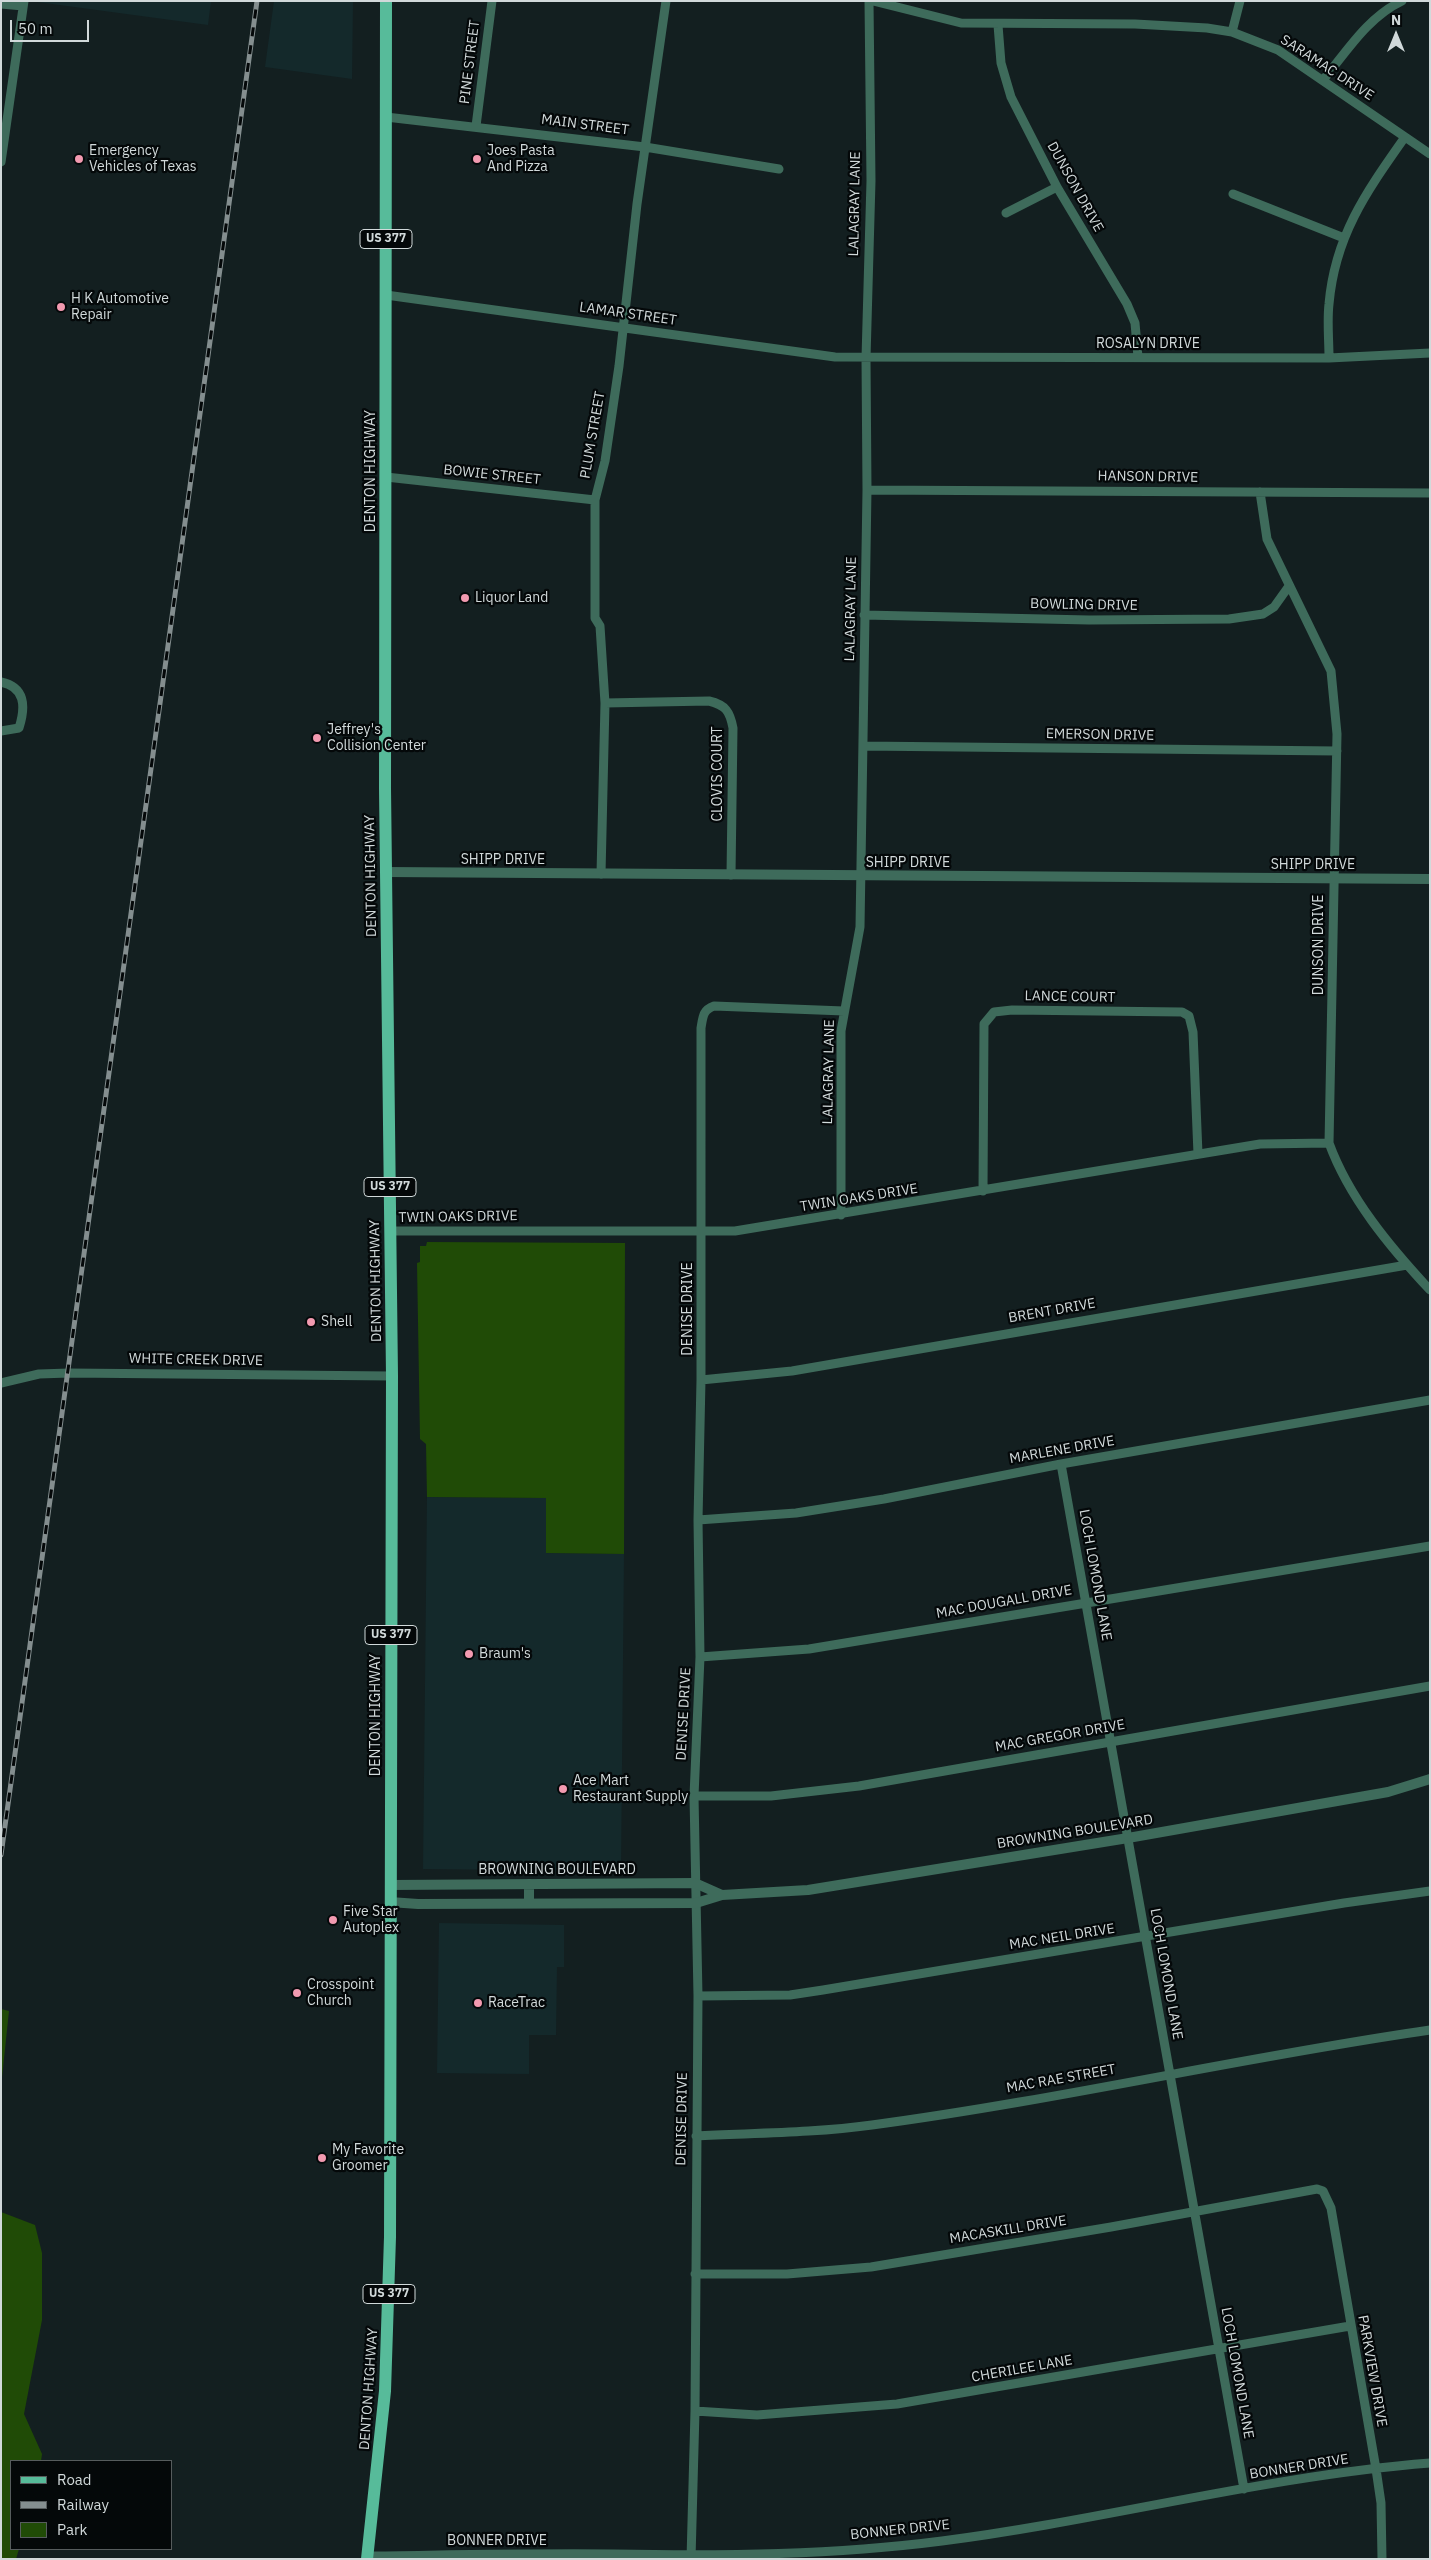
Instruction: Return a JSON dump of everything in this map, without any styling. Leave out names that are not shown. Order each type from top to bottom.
[{"type":"main road","name":"DENTON HIGHWAY","points":[[367,2557],[377,2477],[388,2351],[392,1376],[386,872],[386,1]]},
{"type":"street","name":"PINE STREET","points":[[476,126],[492,1]]},
{"type":"street","name":"PLUM STREET","points":[[601,874],[605,703],[600,626],[595,618],[595,500],[605,461],[624,328],[645,147],[666,1]]},
{"type":"street","name":"SARAMAC DRIVE","points":[[871,1],[960,23],[998,25],[1143,24],[1207,28],[1232,32],[1278,50],[1430,154]]},
{"type":"street","name":"LALAGRAY LANE","points":[[841,1215],[841,1031],[858,949],[861,876],[866,358],[871,182],[871,1]]},
{"type":"street","points":[[1232,32],[1240,1]]},
{"type":"street","points":[[1324,80],[1372,21],[1388,8],[1402,1]]},
{"type":"street","points":[[1,4],[23,4],[1,162]]},
{"type":"street","name":"DUNSON DRIVE","points":[[998,25],[1001,63],[1011,97],[1057,187],[1127,304],[1135,323],[1138,357]]},
{"type":"street","name":"MAIN STREET","points":[[386,117],[645,147],[779,169]]},
{"type":"street","points":[[1329,358],[1329,305],[1334,270],[1344,238],[1364,194],[1405,137]]},
{"type":"street","points":[[1006,213],[1057,187]]},
{"type":"street","points":[[1233,194],[1344,238]]},
{"type":"street","name":"LAMAR STREET","points":[[386,296],[835,357],[866,358]]},
{"type":"street","name":"ROSALYN DRIVE","points":[[866,358],[1329,358],[1430,353]]},
{"type":"street","name":"BOWIE STREET","points":[[386,477],[595,500]]},
{"type":"street","name":"HANSON DRIVE","points":[[866,490],[1430,493]]},
{"type":"street","name":"DUNSON DRIVE","points":[[1260,492],[1267,539],[1289,586],[1327,658],[1331,670],[1337,751],[1329,1143],[1335,1160],[1357,1200],[1430,1290]]},
{"type":"street","name":"BOWLING DRIVE","points":[[864,615],[1089,620],[1229,620],[1263,614],[1274,607],[1289,586]]},
{"type":"street","points":[[1,682],[14,686],[22,693],[23,702],[20,728],[1,731]]},
{"type":"street","name":"CLOVIS COURT","points":[[605,703],[709,701],[720,703],[728,710],[733,728],[731,875]]},
{"type":"street","name":"EMERSON DRIVE","points":[[863,746],[1337,751]]},
{"type":"street","name":"SHIPP DRIVE","points":[[386,872],[1333,880],[1430,879]]},
{"type":"street","name":"DENISE DRIVE","points":[[691,2558],[695,2411],[698,1996],[694,1796],[700,1657],[698,1520],[701,1380],[703,1014],[707,1008],[714,1006],[844,1011]]},
{"type":"street","name":"LANCE COURT","points":[[983,1191],[984,1024],[994,1012],[1012,1010],[1182,1012],[1189,1016],[1193,1032],[1198,1154]]},
{"type":"street","name":"TWIN OAKS DRIVE","points":[[390,1231],[735,1231],[841,1215],[1260,1144],[1329,1143]]},
{"type":"street","name":"BRENT DRIVE","points":[[701,1380],[792,1371],[1407,1264]]},
{"type":"street","name":"WHITE CREEK DRIVE","points":[[1,1383],[39,1374],[69,1373],[392,1376]]},
{"type":"street","name":"MARLENE DRIVE","points":[[698,1520],[796,1513],[884,1499],[1061,1464],[1430,1400]]},
{"type":"street","name":"LOCH LOMOND LANE","points":[[1061,1464],[1244,2489]]},
{"type":"street","name":"MAC DOUGALL DRIVE","points":[[700,1657],[809,1649],[1430,1546]]},
{"type":"street","name":"MAC GREGOR DRIVE","points":[[694,1796],[771,1796],[824,1791],[1430,1686]]},
{"type":"street","name":"BROWNING BOULEVARD","points":[[390,1902],[418,1904],[696,1903],[722,1895],[808,1890],[1128,1838],[1388,1792],[1430,1779]]},
{"type":"street","name":"BROWNING BOULEVARD","points":[[390,1885],[695,1883],[722,1895]]},
{"type":"street","points":[[529,1884],[529,1903]]},
{"type":"street","name":"MAC NEIL DRIVE","points":[[698,1996],[790,1994],[823,1990],[1430,1890]]},
{"type":"street","name":"MAC RAE STREET","points":[[696,2136],[815,2131],[872,2125],[1170,2074],[1324,2045],[1430,2030]]},
{"type":"street","name":"MACASKILL DRIVE","points":[[695,2274],[787,2274],[871,2266],[1111,2228],[1318,2189],[1323,2190]]},
{"type":"street","name":"PARKVIEW DRIVE","points":[[1323,2190],[1330,2208],[1376,2469],[1381,2503],[1382,2559]]},
{"type":"street","name":"CHERILEE LANE","points":[[695,2411],[757,2415],[896,2404],[1350,2326]]},
{"type":"street","name":"BONNER DRIVE","points":[[367,2557],[613,2554],[691,2558],[781,2554],[943,2541],[1151,2507],[1244,2489],[1376,2469],[1430,2463]]},
{"type":"shaded area","points":[[30,1],[211,1],[208,25]]},
{"type":"shaded area","points":[[274,1],[353,1],[352,79],[265,67]]},
{"type":"shaded area","points":[[427,1497],[546,1498],[546,1553],[624,1554],[621,1871],[423,1869]]},
{"type":"shaded area","points":[[439,1923],[564,1925],[564,1967],[557,1967],[556,2035],[529,2035],[529,2074],[437,2073]]},
{"type":"green space","points":[[427,1242],[625,1243],[624,1554],[546,1553],[546,1498],[427,1497],[426,1444],[420,1439],[417,1263],[420,1262],[420,1246],[426,1246]]},
{"type":"green space","points":[[1,2009],[9,2011],[1,2087]]},
{"type":"green space","points":[[1,2212],[35,2225],[42,2253],[42,2320],[24,2414],[42,2454],[41,2460],[10,2460],[10,2550],[19,2550],[16,2559],[1,2559]]},
{"type":"railway","points":[[1,1855],[257,1]]},
{"type":"place","name":"Emergency Vehicles of Texas","points":[[79,159]]},
{"type":"place","name":"Joes Pasta And Pizza","points":[[477,159]]},
{"type":"place","name":"H K Automotive Repair","points":[[61,307]]},
{"type":"place","name":"Liquor Land","points":[[465,598]]},
{"type":"place","name":"Jeffrey's Collision Center","points":[[317,738]]},
{"type":"place","name":"Shell","points":[[311,1322]]},
{"type":"place","name":"Braum's","points":[[469,1654]]},
{"type":"place","name":"Ace Mart Restaurant Supply","points":[[563,1789]]},
{"type":"place","name":"Five Star Autoplex","points":[[333,1920]]},
{"type":"place","name":"Crosspoint Church","points":[[297,1993]]},
{"type":"place","name":"RaceTrac","points":[[478,2003]]},
{"type":"place","name":"My Favorite Groomer","points":[[322,2158]]}]
